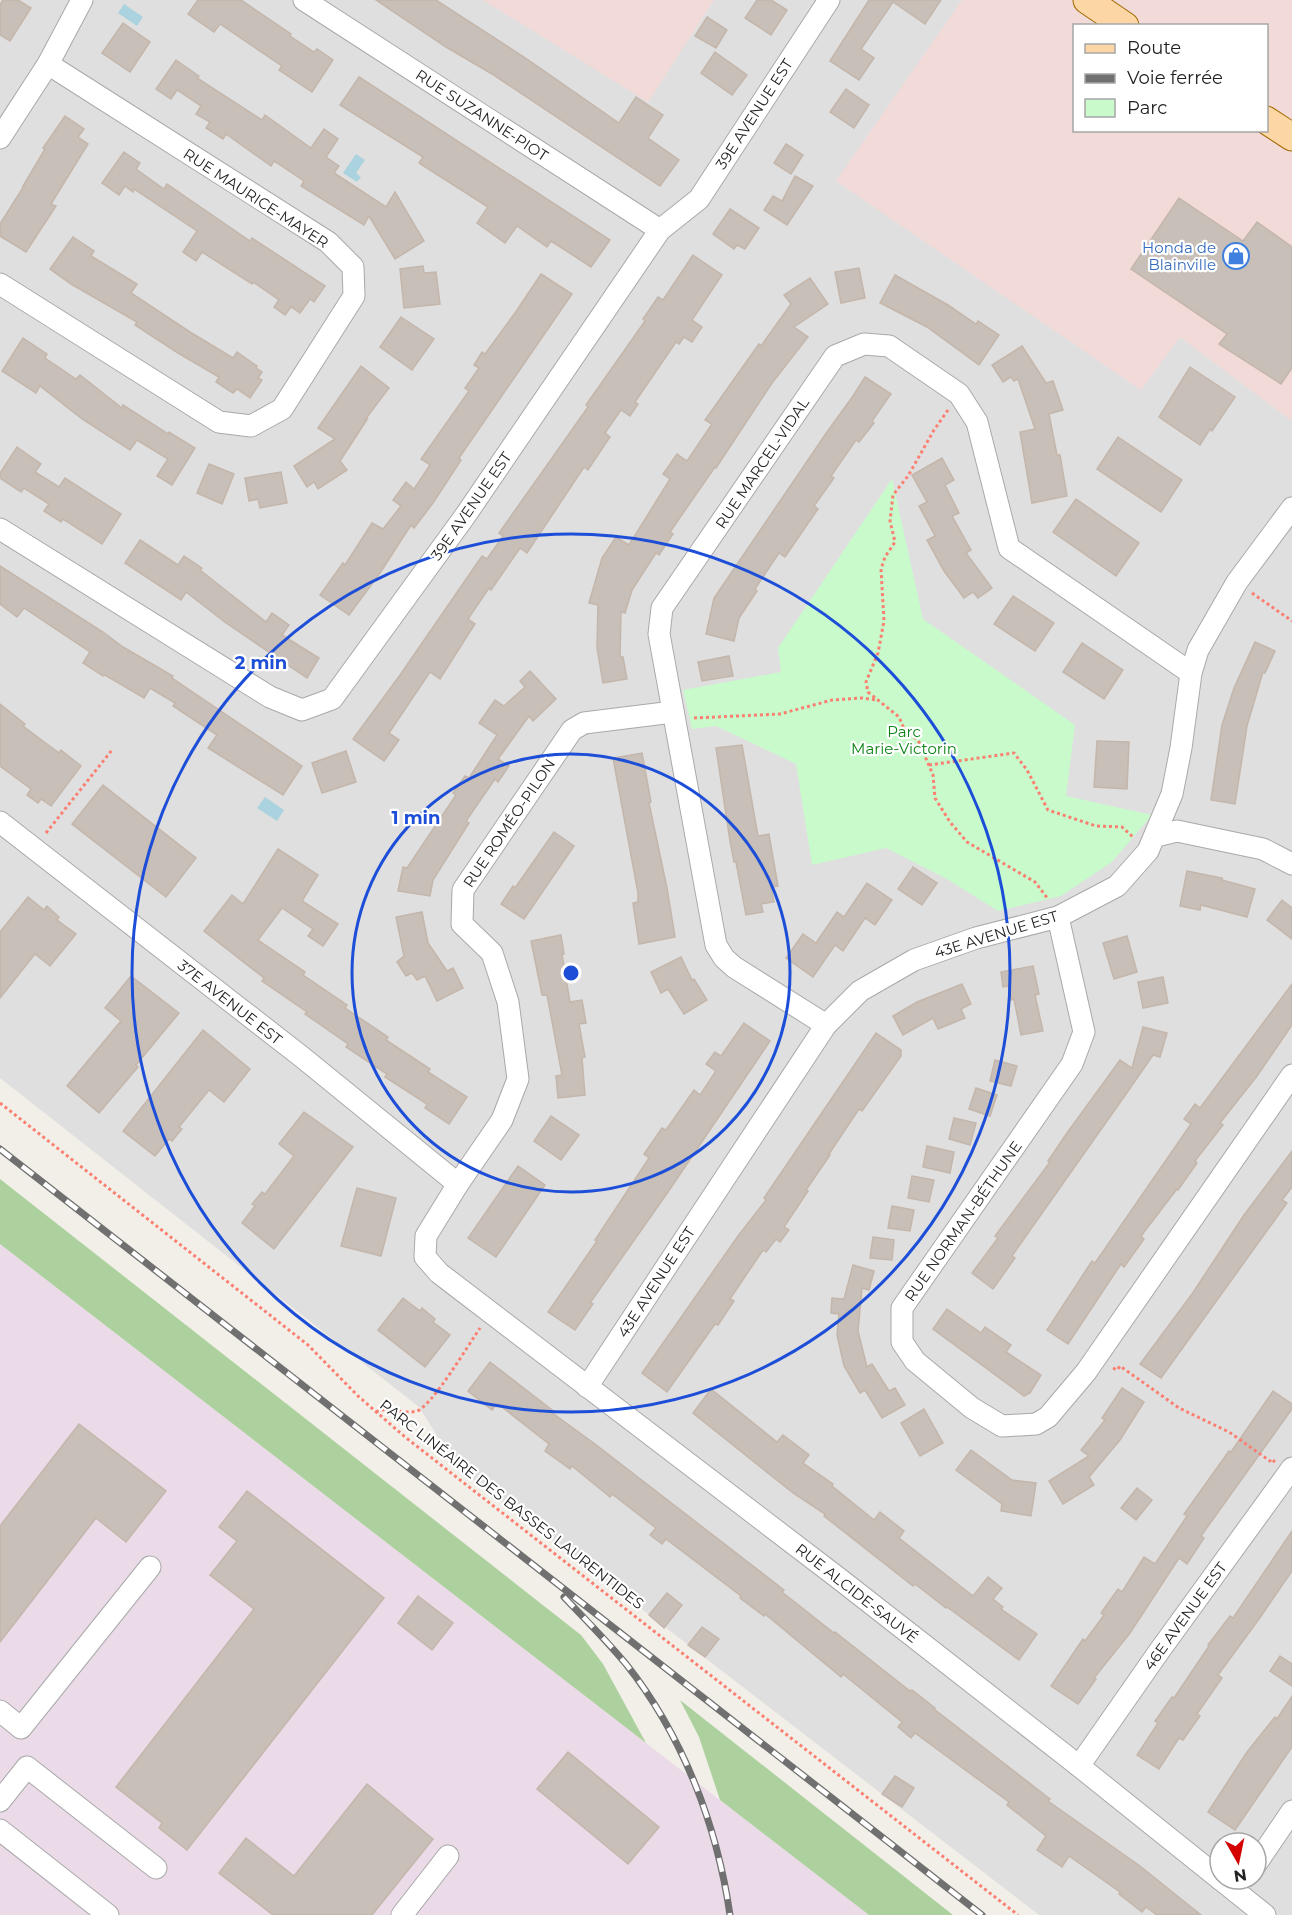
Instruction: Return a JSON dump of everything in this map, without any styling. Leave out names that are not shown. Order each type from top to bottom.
[{"type":"main road","points":[[1087,0],[1122,24]]},
{"type":"main road","points":[[1268,121],[1292,137]]},
{"type":"street","points":[[0,138],[48,64],[82,0]]},
{"type":"street","name":"RUE SUZANNE-PIOT","points":[[304,0],[660,230]]},
{"type":"street","name":"39E AVENUE EST","points":[[0,529],[270,697],[302,710],[332,699],[465,516],[660,230],[699,199],[829,0]]},
{"type":"street","name":"RUE MAURICE-MAYER","points":[[0,284],[219,422],[251,426],[282,409],[354,296],[352,267],[328,242],[48,64]]},
{"type":"street","name":"RUE MARCEL-VIDAL","points":[[826,1025],[734,967],[724,958],[716,945],[659,634],[662,608],[835,356],[864,344],[889,346],[959,394],[977,422],[1009,549],[1191,673]]},
{"type":"street","name":"43E AVENUE EST","points":[[587,1387],[826,1025],[860,991],[914,960],[976,938],[1058,917],[1117,886],[1152,844],[1172,794],[1191,673],[1198,650],[1237,582],[1292,508]]},
{"type":"street","name":"RUE ROMÉO-PILON","points":[[488,1318],[425,1257],[426,1236],[502,1120],[518,1079],[508,1002],[492,953],[462,924],[463,890],[572,730],[584,723],[674,717]]},
{"type":"street","name":"37E AVENUE EST","points":[[0,822],[302,1057],[458,1184]]},
{"type":"street","points":[[1152,844],[1177,831],[1263,849],[1292,864]]},
{"type":"street","name":"RUE NORMAN-BÉTHUNE","points":[[1058,917],[1084,1032],[1072,1064],[902,1308],[902,1342],[915,1361],[972,1408],[1002,1426],[1035,1424],[1048,1417],[1086,1372],[1292,1075]]},
{"type":"street","name":"RUE ALCIDE-SAUVÉ","points":[[488,1318],[650,1432],[1208,1869]]},
{"type":"street","name":"46E AVENUE EST","points":[[1079,1766],[1285,1469]]},
{"type":"street","points":[[0,1711],[21,1728],[150,1567]]},
{"type":"street","points":[[0,1801],[27,1767],[156,1868]]},
{"type":"street","points":[[1268,1846],[1292,1811]]},
{"type":"street","points":[[0,1830],[108,1915]]},
{"type":"street","points":[[402,1915],[448,1857]]},
{"type":"street","name":"RUE ALCIDE-SAUVÉ","points":[[1246,1891],[1265,1915]]},
{"type":"path","points":[[959,394],[934,430],[908,476],[893,495],[890,521],[895,542],[885,557],[881,569],[884,621],[878,653],[866,682],[868,692],[899,717],[905,731],[918,740],[933,775],[935,798],[950,822],[967,842],[1035,882],[1058,917]]},
{"type":"path","points":[[1250,591],[1292,621]]},
{"type":"path","points":[[674,717],[780,714],[832,700],[862,698],[877,700]]},
{"type":"path","points":[[34,848],[112,750]]},
{"type":"path","points":[[929,765],[1014,753],[1027,770],[1048,810],[1096,826],[1122,827],[1152,844]]},
{"type":"path","name":"PARC LINÉAIRE DES BASSES LAURENTIDES","points":[[0,1103],[308,1345],[376,1412],[432,1458],[1018,1915]]},
{"type":"path","points":[[376,1412],[383,1409],[410,1413],[425,1407],[488,1318]]},
{"type":"path","points":[[1106,1364],[1117,1370],[1120,1366],[1179,1408],[1229,1432],[1285,1469]]},
{"type":"shaded area","points":[[0,0],[1292,0],[1292,1915],[1039,1915],[457,1467],[419,1407],[0,1078]]},
{"type":"shaded area","points":[[483,0],[714,0],[648,102]]},
{"type":"shaded area","points":[[962,0],[1292,0],[1292,421],[1180,337],[1141,390],[836,181]]},
{"type":"shaded area","points":[[0,1244],[646,1743],[869,1915],[0,1915]]},
{"type":"green space","name":"Parc Marie-Victorin","points":[[892,479],[923,619],[1075,725],[1066,796],[1152,815],[1112,862],[1061,896],[998,911],[947,879],[886,848],[812,865],[796,764],[716,726],[692,729],[683,690],[781,672],[778,648]]},
{"type":"green space","points":[[0,1179],[581,1635],[603,1664],[646,1743],[0,1244]]},
{"type":"green space","points":[[680,1700],[953,1915],[869,1915],[720,1800],[699,1737]]},
{"type":"water","points":[[124,4],[143,17],[137,26],[118,13]]},
{"type":"water","points":[[356,154],[365,160],[356,173],[361,177],[357,182],[343,173]]},
{"type":"water","points":[[265,797],[284,810],[277,821],[257,808]]},
{"type":"building","points":[[3,0],[18,0],[31,8],[10,41],[0,35],[0,5]]},
{"type":"building","points":[[198,0],[241,0],[314,52],[317,49],[333,60],[312,92],[279,70],[282,66],[220,24],[214,32],[188,14]]},
{"type":"building","points":[[376,0],[436,0],[619,123],[636,97],[663,115],[648,138],[679,160],[660,186]]},
{"type":"building","points":[[757,0],[771,0],[787,10],[771,35],[745,18]]},
{"type":"building","points":[[869,0],[941,0],[925,24],[893,2],[861,49],[874,58],[859,80],[830,61]]},
{"type":"building","points":[[707,17],[727,30],[716,48],[695,36]]},
{"type":"building","points":[[123,23],[150,42],[130,72],[102,53]]},
{"type":"building","points":[[715,52],[747,75],[732,95],[701,73]]},
{"type":"building","points":[[176,60],[199,76],[197,78],[262,120],[265,115],[311,148],[324,129],[338,139],[326,157],[339,166],[334,173],[386,207],[395,192],[424,241],[395,259],[369,216],[364,225],[301,186],[304,181],[274,161],[271,166],[226,134],[223,139],[206,128],[210,122],[196,114],[201,106],[177,90],[171,99],[156,89]]},
{"type":"building","points":[[359,77],[610,240],[591,267],[551,241],[547,247],[517,226],[505,243],[477,223],[488,207],[419,163],[423,157],[340,105]]},
{"type":"building","points":[[846,89],[869,105],[854,128],[830,112]]},
{"type":"building","points":[[65,116],[84,129],[78,137],[88,144],[51,204],[56,206],[26,252],[0,236],[0,224],[45,149],[43,148]]},
{"type":"building","points":[[786,144],[803,155],[791,174],[774,163]]},
{"type":"building","points":[[124,152],[140,163],[136,169],[164,189],[167,184],[250,241],[252,238],[325,286],[314,302],[310,299],[300,313],[291,307],[285,315],[274,307],[279,300],[253,282],[252,284],[202,252],[196,261],[183,252],[197,231],[134,189],[133,192],[125,186],[119,195],[102,183]]},
{"type":"building","points":[[795,176],[813,186],[787,225],[764,210],[773,196],[782,201]]},
{"type":"building","points":[[1179,198],[1243,241],[1257,222],[1292,247],[1292,368],[1281,384],[1219,344],[1227,334],[1131,269]]},
{"type":"building","points":[[730,209],[759,228],[745,249],[737,245],[734,249],[713,234]]},
{"type":"building","points":[[73,237],[94,251],[91,256],[137,284],[131,293],[233,358],[237,352],[257,366],[256,368],[262,372],[258,378],[262,380],[250,398],[237,389],[233,393],[216,382],[219,377],[135,325],[137,322],[71,284],[50,269]]},
{"type":"building","points":[[693,255],[722,275],[692,320],[702,327],[692,342],[684,337],[679,344],[676,342],[635,402],[638,404],[630,416],[621,410],[605,433],[610,437],[588,470],[584,467],[527,553],[520,548],[491,590],[489,588],[468,619],[475,624],[440,679],[430,672],[389,733],[399,740],[384,761],[353,739],[482,556],[487,559],[503,536],[499,533],[588,407],[586,405],[645,321],[643,319],[658,297],[663,300]]},
{"type":"building","points":[[423,266],[424,273],[436,272],[440,304],[404,308],[400,269]]},
{"type":"building","points":[[859,268],[865,298],[841,303],[835,272]]},
{"type":"building","points":[[541,274],[572,294],[459,458],[461,460],[433,503],[414,528],[411,525],[349,615],[320,595],[343,563],[345,565],[372,523],[383,529],[401,506],[393,500],[406,482],[414,489],[430,465],[421,459],[469,391],[465,388],[479,368],[474,365],[482,352],[485,354]]},
{"type":"building","points":[[895,275],[976,324],[978,321],[999,335],[979,365],[927,327],[880,303]]},
{"type":"building","points":[[810,278],[828,304],[794,327],[808,337],[772,383],[716,468],[670,532],[673,534],[659,555],[656,553],[632,590],[625,613],[621,612],[620,657],[623,657],[627,679],[603,683],[597,648],[598,605],[589,603],[602,558],[616,537],[629,545],[670,479],[663,474],[677,454],[687,461],[712,424],[705,420],[759,344],[761,346],[791,304],[784,295]]},
{"type":"building","points":[[401,317],[434,339],[412,370],[380,347]]},
{"type":"building","points":[[23,338],[47,354],[45,358],[76,379],[80,375],[122,408],[123,405],[168,434],[169,432],[195,448],[172,485],[157,476],[168,459],[137,440],[130,450],[82,419],[40,386],[36,393],[2,371]]},
{"type":"building","points":[[1022,346],[1046,383],[1053,381],[1063,410],[1049,414],[1057,455],[1060,455],[1067,496],[1032,503],[1020,432],[1035,429],[1018,379],[1014,381],[1011,377],[1003,382],[992,365]]},
{"type":"building","points":[[361,366],[389,388],[364,421],[368,418],[340,461],[347,470],[318,489],[314,482],[307,487],[294,466],[335,439],[318,428]]},
{"type":"building","points":[[1190,367],[1235,397],[1200,445],[1159,417]]},
{"type":"building","points":[[865,377],[891,394],[872,421],[874,423],[859,442],[856,440],[831,476],[834,478],[814,506],[818,509],[785,557],[779,553],[755,589],[757,591],[739,618],[734,641],[706,634],[714,598]]},
{"type":"building","points":[[1118,437],[1182,480],[1161,512],[1097,469]]},
{"type":"building","points":[[17,447],[41,464],[35,472],[59,487],[65,478],[121,514],[102,544],[63,519],[61,522],[44,511],[49,504],[24,488],[21,492],[0,478],[0,473]]},
{"type":"building","points":[[942,458],[954,480],[945,485],[959,513],[952,516],[971,550],[966,553],[992,588],[978,598],[973,592],[964,598],[944,571],[927,540],[935,536],[919,506],[927,502],[912,475]]},
{"type":"building","points":[[209,464],[234,474],[222,504],[197,493]]},
{"type":"building","points":[[281,472],[287,503],[260,508],[258,499],[249,501],[245,478]]},
{"type":"building","points":[[1076,499],[1139,543],[1116,576],[1053,532]]},
{"type":"building","points":[[140,540],[178,565],[184,556],[202,568],[200,570],[266,622],[272,613],[289,625],[282,635],[319,658],[307,678],[226,623],[186,592],[181,600],[125,563]]},
{"type":"building","points":[[0,566],[123,647],[173,676],[172,678],[302,766],[283,795],[208,748],[217,735],[173,706],[175,703],[150,688],[144,698],[105,675],[103,676],[83,663],[90,652],[24,608],[17,617],[0,604]]},
{"type":"building","points":[[1013,596],[1054,623],[1035,651],[994,624]]},
{"type":"building","points":[[1255,642],[1275,651],[1265,673],[1263,672],[1247,726],[1235,804],[1211,800],[1222,725],[1234,688]]},
{"type":"building","points":[[1082,643],[1123,670],[1104,699],[1063,672]]},
{"type":"building","points":[[729,656],[733,676],[702,681],[698,662]]},
{"type":"building","points":[[530,671],[556,699],[533,721],[529,716],[498,759],[509,766],[498,782],[495,779],[466,821],[469,823],[433,880],[430,896],[398,891],[403,867],[407,868],[456,795],[453,793],[465,776],[469,778],[497,735],[479,723],[495,700],[504,706],[525,687],[520,681]]},
{"type":"building","points":[[0,704],[25,724],[23,726],[59,753],[61,750],[81,766],[51,806],[41,799],[38,803],[27,795],[31,789],[0,766]]},
{"type":"building","points":[[1097,741],[1129,742],[1127,789],[1094,787]]},
{"type":"building","points":[[742,745],[758,836],[769,834],[778,886],[771,887],[774,902],[761,904],[763,912],[746,915],[730,841],[716,748]]},
{"type":"building","points":[[346,751],[356,782],[322,793],[312,763]]},
{"type":"building","points":[[642,753],[651,802],[649,803],[675,937],[639,944],[633,903],[638,902],[638,893],[613,758]]},
{"type":"building","points":[[103,785],[196,858],[166,897],[72,824]]},
{"type":"building","points":[[554,832],[574,846],[524,919],[501,904]]},
{"type":"building","points":[[278,849],[318,875],[302,901],[338,924],[323,946],[308,936],[313,929],[282,908],[258,940],[305,972],[303,975],[347,1005],[345,1008],[388,1037],[386,1040],[430,1069],[428,1072],[467,1097],[449,1124],[425,1108],[427,1104],[385,1077],[387,1074],[346,1047],[348,1044],[305,1014],[307,1012],[262,981],[264,978],[204,931],[232,895],[243,904]]},
{"type":"building","points":[[913,867],[937,883],[922,905],[898,889]]},
{"type":"building","points":[[1187,871],[1222,878],[1222,880],[1255,889],[1247,917],[1201,905],[1200,910],[1180,906]]},
{"type":"building","points":[[867,883],[892,900],[875,925],[865,918],[843,951],[835,945],[813,977],[786,958],[803,934],[816,943],[837,912],[844,917]]},
{"type":"building","points":[[28,897],[44,910],[47,906],[59,917],[57,920],[76,934],[50,966],[35,954],[0,998],[0,932]]},
{"type":"building","points":[[1282,900],[1292,908],[1292,939],[1267,920]]},
{"type":"building","points":[[422,912],[428,943],[447,971],[453,968],[463,988],[437,1001],[425,976],[417,980],[412,973],[406,976],[397,962],[404,956],[396,917]]},
{"type":"building","points":[[561,935],[570,1002],[582,1000],[586,1023],[579,1024],[585,1057],[582,1058],[585,1095],[558,1098],[556,1076],[562,1075],[547,995],[542,995],[531,941]]},
{"type":"building","points":[[1127,936],[1137,972],[1114,979],[1103,943]]},
{"type":"building","points":[[681,957],[692,980],[694,979],[707,1000],[684,1014],[668,989],[661,993],[651,972]]},
{"type":"building","points":[[1033,966],[1039,994],[1035,995],[1043,1031],[1021,1035],[1014,999],[1011,1000],[1009,986],[1003,987],[1001,972]]},
{"type":"building","points":[[131,976],[179,1013],[99,1113],[67,1086],[121,1021],[105,1008]]},
{"type":"building","points":[[1163,977],[1168,1003],[1143,1008],[1138,982]]},
{"type":"building","points":[[962,984],[971,1004],[961,1009],[965,1018],[938,1029],[933,1018],[903,1035],[893,1016],[917,1002]]},
{"type":"building","points":[[1292,984],[1292,1025],[1257,1076],[1220,1123],[1223,1125],[1195,1161],[1197,1163],[1141,1236],[1144,1239],[1124,1267],[1121,1264],[1068,1344],[1047,1330],[1092,1261],[1095,1263],[1191,1124],[1184,1119],[1195,1104],[1200,1108]]},
{"type":"building","points":[[744,1023],[770,1041],[590,1303],[593,1304],[575,1330],[548,1312],[597,1241],[595,1240],[649,1158],[644,1154],[662,1128],[666,1130],[694,1090],[700,1095],[716,1071],[706,1064],[715,1052],[721,1056]]},
{"type":"building","points":[[1143,1027],[1167,1033],[1160,1057],[1153,1055],[1012,1256],[1015,1258],[993,1289],[972,1273],[998,1238],[995,1236],[1050,1162],[1048,1161],[1067,1133],[1120,1060],[1132,1068]]},
{"type":"building","points":[[203,1030],[250,1069],[224,1102],[209,1090],[179,1127],[182,1129],[172,1141],[169,1139],[155,1156],[123,1131]]},
{"type":"building","points":[[876,1033],[901,1050],[901,1056],[862,1111],[859,1109],[829,1154],[784,1227],[789,1230],[780,1242],[776,1239],[766,1252],[763,1250],[730,1299],[734,1301],[718,1325],[715,1324],[667,1392],[642,1373],[766,1200],[764,1198]]},
{"type":"building","points":[[995,1060],[1017,1066],[1011,1086],[990,1081]]},
{"type":"building","points":[[976,1088],[997,1095],[990,1116],[969,1109]]},
{"type":"building","points":[[304,1112],[353,1147],[274,1249],[242,1223],[255,1206],[252,1204],[262,1192],[265,1194],[294,1156],[279,1144]]},
{"type":"building","points":[[551,1116],[579,1135],[561,1160],[534,1141]]},
{"type":"building","points":[[954,1118],[976,1123],[970,1145],[949,1139]]},
{"type":"building","points":[[927,1146],[954,1152],[950,1173],[923,1167]]},
{"type":"building","points":[[1292,1151],[1292,1187],[1282,1200],[1287,1203],[1161,1378],[1140,1364],[1192,1294],[1244,1215]]},
{"type":"building","points":[[518,1166],[545,1185],[496,1257],[468,1238]]},
{"type":"building","points":[[912,1176],[934,1180],[929,1202],[908,1198]]},
{"type":"building","points":[[357,1188],[396,1198],[381,1256],[341,1246]]},
{"type":"building","points":[[892,1206],[914,1210],[910,1231],[888,1228]]},
{"type":"building","points":[[873,1237],[894,1240],[892,1260],[870,1258]]},
{"type":"building","points":[[853,1265],[874,1271],[869,1290],[862,1288],[858,1331],[867,1367],[872,1364],[889,1391],[895,1388],[905,1405],[882,1418],[865,1390],[860,1393],[844,1366],[837,1335],[839,1314],[831,1313],[832,1298],[844,1299]]},
{"type":"building","points":[[403,1298],[420,1311],[422,1308],[435,1319],[433,1322],[450,1335],[425,1367],[378,1330]]},
{"type":"building","points":[[947,1309],[981,1333],[985,1327],[1011,1345],[1006,1352],[1041,1375],[1030,1393],[1024,1396],[933,1329]]},
{"type":"building","points":[[490,1362],[552,1410],[551,1412],[784,1590],[782,1592],[834,1633],[935,1708],[1050,1799],[1048,1801],[1140,1866],[1201,1915],[1157,1915],[1146,1907],[1142,1912],[1119,1894],[1120,1892],[1069,1856],[1062,1867],[1037,1850],[1046,1836],[1007,1805],[1009,1802],[915,1733],[911,1738],[898,1727],[902,1722],[843,1674],[841,1677],[765,1614],[764,1616],[740,1598],[741,1596],[666,1539],[662,1544],[650,1535],[656,1528],[612,1494],[610,1497],[572,1466],[570,1469],[545,1451],[549,1444],[497,1403],[492,1410],[468,1391]]},
{"type":"building","points":[[1122,1388],[1144,1402],[1120,1440],[1089,1477],[1094,1485],[1063,1504],[1049,1481],[1089,1456],[1081,1450],[1105,1420],[1102,1418]]},
{"type":"building","points":[[711,1389],[777,1442],[783,1435],[809,1455],[803,1463],[833,1484],[832,1486],[874,1520],[880,1512],[904,1531],[899,1538],[973,1596],[988,1577],[1002,1588],[993,1599],[1003,1607],[1001,1609],[1037,1634],[1019,1660],[915,1584],[913,1586],[824,1516],[825,1514],[793,1493],[693,1413]]},
{"type":"building","points":[[1273,1391],[1292,1404],[1292,1409],[1201,1536],[1204,1538],[1187,1564],[1179,1558],[1130,1633],[1094,1678],[1096,1679],[1078,1704],[1051,1686],[1083,1639],[1085,1641],[1104,1615],[1101,1613],[1118,1589],[1122,1592],[1144,1557],[1155,1564],[1187,1516],[1184,1514]]},
{"type":"building","points":[[924,1409],[943,1443],[920,1456],[901,1423]]},
{"type":"building","points":[[79,1424],[166,1491],[126,1542],[96,1518],[0,1642],[0,1526]]},
{"type":"building","points":[[971,1450],[1012,1480],[1036,1483],[1031,1516],[1001,1511],[1002,1504],[956,1470]]},
{"type":"building","points":[[1137,1488],[1152,1500],[1136,1520],[1121,1508]]},
{"type":"building","points":[[247,1491],[384,1598],[187,1850],[159,1828],[162,1823],[116,1787],[254,1609],[210,1575],[237,1541],[219,1527]]},
{"type":"building","points":[[1292,1531],[1292,1571],[1218,1675],[1222,1678],[1197,1714],[1200,1716],[1183,1740],[1179,1738],[1159,1769],[1137,1755],[1158,1723],[1155,1721],[1172,1697],[1174,1698],[1208,1645],[1230,1616],[1233,1618]]},
{"type":"building","points":[[667,1593],[682,1605],[664,1628],[649,1615]]},
{"type":"building","points":[[418,1596],[453,1623],[432,1650],[398,1623]]},
{"type":"building","points":[[702,1627],[719,1639],[705,1657],[688,1645]]},
{"type":"building","points":[[1280,1656],[1292,1664],[1292,1686],[1270,1671]]},
{"type":"building","points":[[1292,1696],[1292,1747],[1235,1830],[1208,1812],[1247,1752],[1275,1717],[1277,1719]]},
{"type":"building","points":[[568,1752],[659,1827],[628,1864],[537,1789]]},
{"type":"building","points":[[895,1776],[914,1788],[902,1807],[882,1794]]},
{"type":"building","points":[[367,1784],[433,1839],[372,1915],[273,1915],[219,1873],[246,1838],[294,1876]]},
{"type":"railway","points":[[0,1149],[982,1915]]},
{"type":"railway","points":[[564,1597],[626,1664],[646,1692],[681,1751],[716,1848],[730,1915]]},
{"type":"place","name":"Honda de Blainville","points":[[1236,256]]}]
